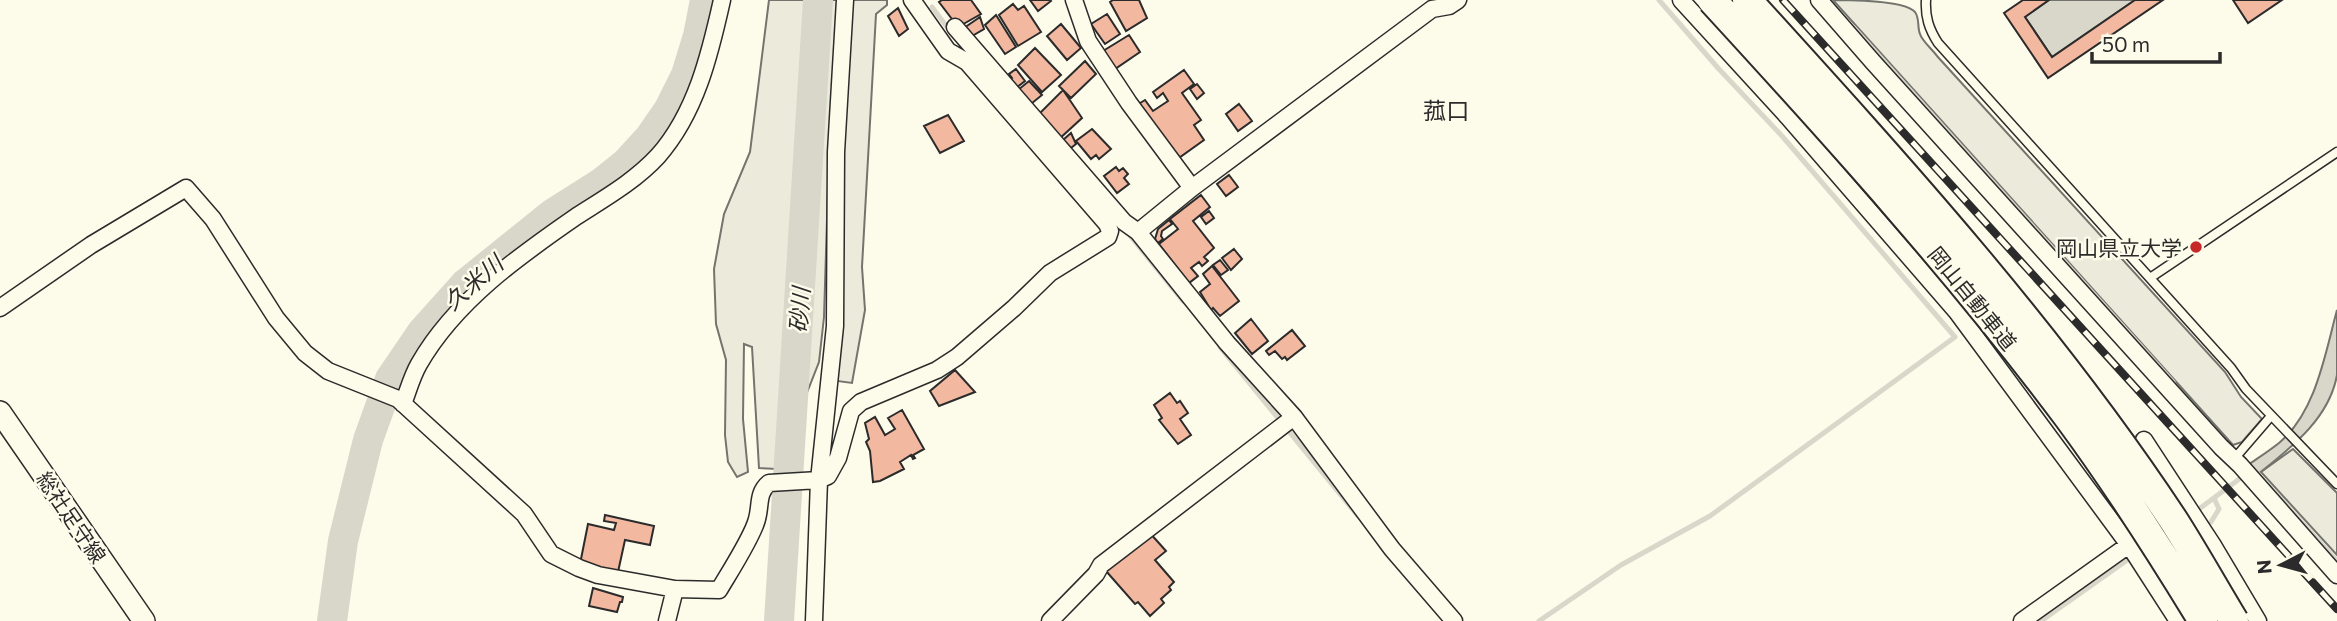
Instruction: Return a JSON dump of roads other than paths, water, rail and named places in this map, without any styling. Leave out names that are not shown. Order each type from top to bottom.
[{"type":"highway","name":"岡山自動車道","points":[[1712,0],[1867,170],[1971,293],[2069,419],[2152,537],[2203,621]]},
{"type":"highway","name":"岡山自動車道","points":[[1747,0],[1885,152],[1991,276],[2089,401],[2174,521],[2234,621]]},
{"type":"main road","name":"総社足守線","points":[[0,412],[144,621]]},
{"type":"street","points":[[401,401],[430,346],[481,289],[541,240],[632,179],[665,147],[685,115],[700,83],[722,0]]},
{"type":"street","points":[[814,621],[811,481],[835,326],[836,152],[845,0]]},
{"type":"street","points":[[912,0],[948,51],[967,62],[1107,224],[1138,232],[1287,422],[1454,621]]},
{"type":"street","points":[[1074,0],[1088,41],[1129,103],[1192,188]]},
{"type":"street","points":[[1138,232],[1192,188],[1432,9],[1449,6],[1458,0]]},
{"type":"street","points":[[1681,0],[1788,117],[1957,312],[2130,547],[2178,621]]},
{"type":"street","points":[[1819,0],[1882,73],[2238,457],[2254,481],[2337,575]]},
{"type":"street","points":[[955,27],[1118,226]]},
{"type":"street","points":[[0,308],[91,244],[186,188],[213,219],[276,318],[305,353],[328,371],[401,401],[524,514],[551,554],[598,575],[675,589],[719,590],[757,521],[760,493],[769,483],[811,481],[828,476],[838,458],[851,411],[861,402],[937,370],[957,357],[1014,309],[1050,273],[1108,237],[1118,226]]},
{"type":"street","points":[[1050,621],[1096,574],[1101,565],[1152,523],[1287,422]]},
{"type":"street","points":[[2144,440],[2258,621]]},
{"type":"street","points":[[2022,621],[2188,507]]},
{"type":"street","points":[[667,621],[675,589]]},
{"type":"lane","points":[[1926,0],[1930,31],[1938,43],[2231,368],[2246,389],[2337,484]]},
{"type":"lane","points":[[2150,278],[2337,152]]},
{"type":"lane","points":[[2238,457],[2273,418]]},
{"type":"waterway","name":"久米川","points":[[332,621],[343,541],[368,440],[390,379],[422,332],[465,284],[552,214],[601,183],[626,163],[649,138],[669,109],[686,75],[705,0]]},
{"type":"waterway","name":"砂川","points":[[779,621],[818,0]]},
{"type":"waterway","points":[[1539,621],[1621,565],[1710,516],[1955,337],[1782,136],[1659,0]]},
{"type":"waterway","points":[[932,7],[950,31]]},
{"type":"waterway","points":[[1854,28],[2173,382]]},
{"type":"waterway","points":[[1128,233],[1183,301]]},
{"type":"waterway","points":[[1220,347],[1358,516]]},
{"type":"waterway","points":[[2195,512],[2246,474]]},
{"type":"waterway","points":[[2258,474],[2337,561]]},
{"type":"waterway","points":[[2211,522],[2219,509],[2214,498]]},
{"type":"waterway","points":[[2041,621],[2133,556]]},
{"type":"railway","points":[[1783,0],[2337,609]]},
{"type":"place","name":"岡山県立大学","points":[[2196,247]]},
{"type":"district","name":"菰口","points":[[1446,110]]}]
